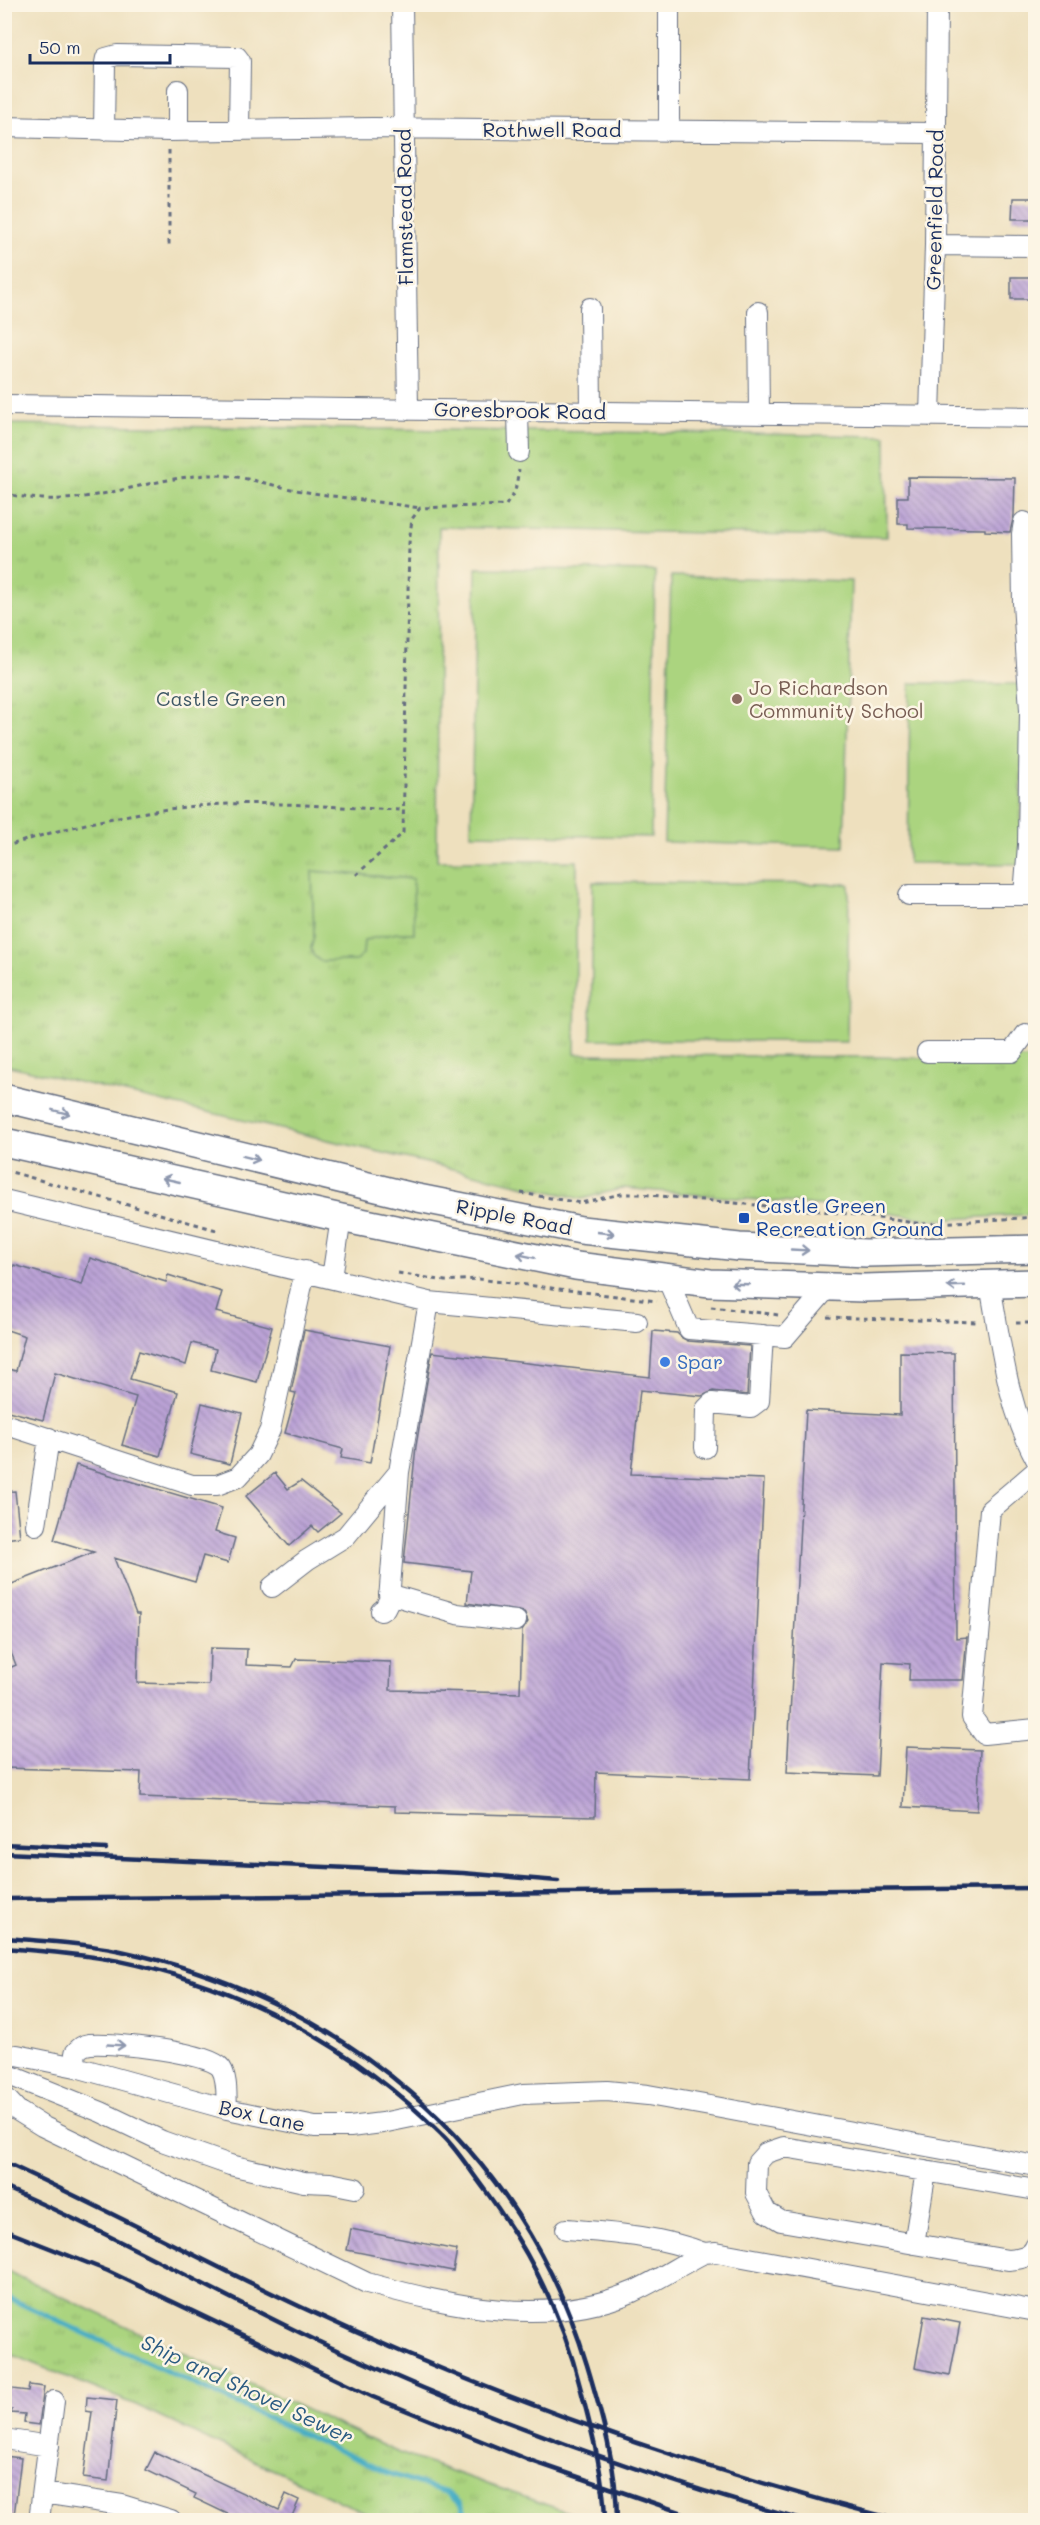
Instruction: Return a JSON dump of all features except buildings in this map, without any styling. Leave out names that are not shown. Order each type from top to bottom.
[{"type":"highway","name":"Ripple Road","points":[[4,1098],[418,1198],[581,1230],[740,1247],[866,1253],[1035,1249]]},
{"type":"highway","name":"Ripple Road","points":[[4,1142],[341,1218],[576,1266],[710,1283],[828,1287],[1035,1283]]},
{"type":"street","name":"Flamstead Road","points":[[402,4],[408,410]]},
{"type":"street","points":[[669,4],[669,131]]},
{"type":"street","name":"Greenfield Road","points":[[930,416],[935,246],[937,4]]},
{"type":"street","points":[[104,130],[106,58],[129,56],[237,57],[240,61],[239,130]]},
{"type":"street","points":[[173,131],[178,90]]},
{"type":"street","name":"Rothwell Road","points":[[4,127],[173,131],[404,128],[936,133]]},
{"type":"street","points":[[935,246],[1032,246]]},
{"type":"street","points":[[590,308],[591,412]]},
{"type":"street","points":[[758,312],[759,414]]},
{"type":"street","name":"Goresbrook Road","points":[[4,405],[1035,417]]},
{"type":"street","points":[[518,412],[519,452]]},
{"type":"street","points":[[909,895],[1030,895],[1028,845],[1030,710],[1023,603],[1022,534],[1024,522]]},
{"type":"street","points":[[927,1052],[1012,1052],[1025,1034]]},
{"type":"street","points":[[4,1200],[429,1302],[637,1322]]},
{"type":"street","points":[[332,1278],[341,1218]]},
{"type":"street","points":[[4,1424],[192,1485],[217,1485],[238,1477],[258,1455],[270,1430],[305,1271]]},
{"type":"street","points":[[667,1278],[689,1329],[784,1337],[828,1287]]},
{"type":"street","points":[[990,1285],[1006,1375],[1026,1441],[1035,1459]]},
{"type":"street","points":[[429,1302],[399,1472],[385,1602],[516,1621]]},
{"type":"street","points":[[705,1448],[706,1409],[712,1403],[751,1407],[759,1401],[763,1335]]},
{"type":"street","points":[[36,1525],[49,1438]]},
{"type":"street","points":[[1035,1471],[990,1510],[972,1717],[984,1734],[1035,1729]]},
{"type":"street","points":[[272,1587],[307,1560],[346,1536],[399,1472]]},
{"type":"street","points":[[76,2067],[75,2053],[80,2046],[89,2044],[142,2046],[209,2059],[220,2067],[225,2080],[227,2109]]},
{"type":"street","name":"Box Lane","points":[[4,2057],[17,2055],[76,2067],[227,2109],[315,2127],[350,2127],[382,2123],[523,2094],[607,2091],[648,2095],[1035,2166]]},
{"type":"street","points":[[4,2073],[101,2112],[162,2141],[230,2164],[304,2182],[330,2182],[355,2188]]},
{"type":"street","points":[[4,2096],[18,2111],[42,2126],[367,2283],[419,2297],[515,2311],[541,2312],[570,2309],[630,2293],[704,2253],[716,2252],[1035,2311]]},
{"type":"street","points":[[1035,2190],[784,2146],[766,2153],[757,2163],[756,2193],[766,2212],[781,2221],[1008,2260],[1024,2258],[1035,2248],[1035,2245]]},
{"type":"street","points":[[914,2244],[926,2171]]},
{"type":"street","points":[[566,2229],[618,2234],[682,2245],[704,2253]]},
{"type":"street","points":[[39,2520],[54,2401]]},
{"type":"street","points":[[4,2439],[49,2446]]},
{"type":"street","points":[[43,2493],[122,2505],[171,2520]]},
{"type":"path","points":[[169,247],[173,131]]},
{"type":"path","points":[[4,493],[28,499],[69,499],[103,496],[174,479],[210,475],[247,478],[301,491],[420,508],[506,505],[515,491],[519,475],[519,452]]},
{"type":"path","points":[[356,874],[403,833],[409,543],[412,519],[420,508]]},
{"type":"path","points":[[4,847],[96,820],[141,812],[278,804],[404,810]]},
{"type":"path","points":[[4,1170],[221,1231]]},
{"type":"path","points":[[515,1192],[581,1203],[621,1194],[639,1194],[841,1213],[923,1224],[1035,1217]]},
{"type":"path","points":[[390,1272],[445,1281]]},
{"type":"green space","name":"Castle Green","points":[[5,424],[886,436],[887,537],[439,527],[437,861],[577,861],[575,1054],[1035,1059],[1035,1214],[934,1220],[861,1209],[623,1188],[582,1199],[5,1065]]},
{"type":"green space","points":[[476,568],[655,571],[651,837],[471,834]]},
{"type":"green space","points":[[671,576],[851,581],[844,847],[664,842]]},
{"type":"green space","points":[[910,683],[1022,684],[1021,864],[908,863]]},
{"type":"green space","points":[[312,871],[413,879],[414,933],[397,933],[364,940],[363,954],[356,961],[320,961],[313,955],[311,948],[314,936]]},
{"type":"green space","points":[[593,882],[849,884],[847,1042],[591,1039]]},
{"type":"green space","points":[[5,2270],[399,2453],[590,2520],[367,2520],[365,2513],[136,2405],[5,2352]]},
{"type":"waterway","name":"Ship and Shovel Sewer","points":[[4,2296],[385,2472],[447,2493],[460,2504],[468,2520]]},
{"type":"railway","points":[[4,1844],[106,1849]]},
{"type":"railway","points":[[4,1853],[463,1873],[558,1881]]},
{"type":"railway","points":[[4,1899],[1036,1888]]},
{"type":"railway","points":[[4,1938],[106,1948],[202,1974],[278,2005],[348,2045],[412,2094],[469,2150],[517,2214],[557,2286],[587,2365],[603,2422],[614,2481],[617,2520]]},
{"type":"railway","points":[[4,1948],[119,1961],[209,1986],[252,2004],[333,2047],[408,2103],[442,2135],[461,2157],[513,2230],[553,2307],[573,2361],[589,2422],[600,2471],[605,2520]]},
{"type":"railway","points":[[4,2162],[301,2307],[446,2371],[669,2454],[821,2500],[898,2520]]},
{"type":"railway","points":[[4,2187],[387,2373],[504,2421],[622,2464],[802,2520]]},
{"type":"railway","points":[[4,2230],[108,2271],[373,2397],[526,2459],[703,2520]]},
{"type":"place","name":"Jo Richardson Community School","points":[[737,699]]},
{"type":"place","name":"Castle Green Recreation Ground","points":[[744,1218]]},
{"type":"place","name":"Spar","points":[[665,1362]]}]
